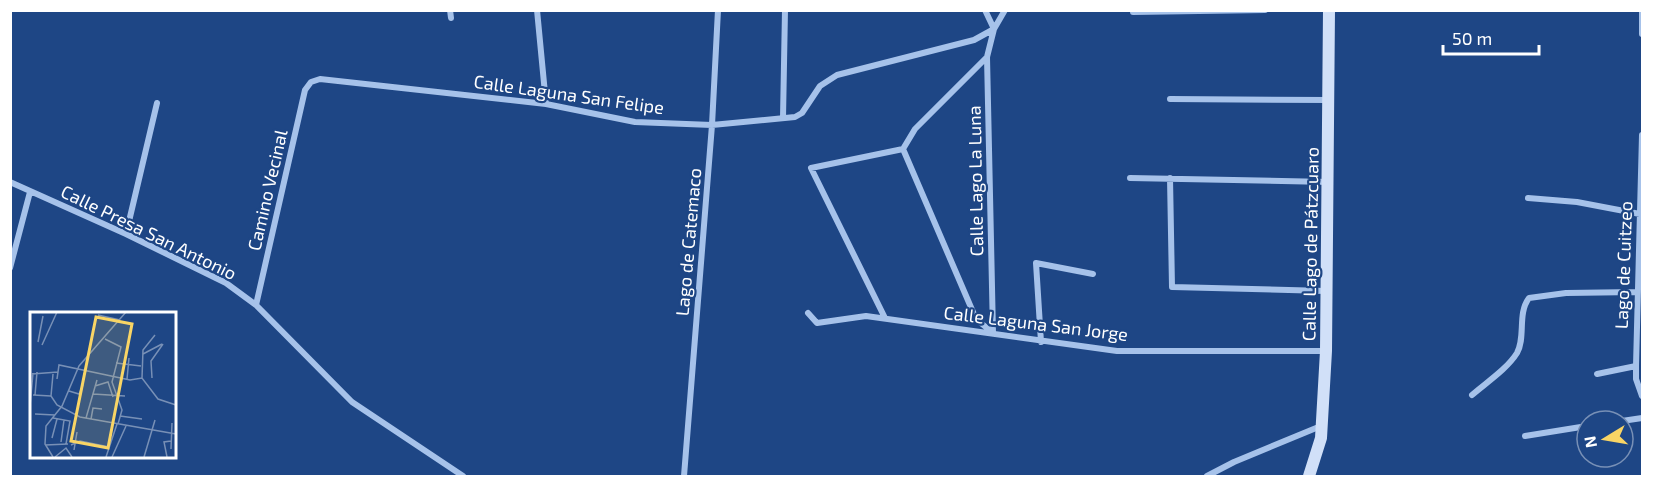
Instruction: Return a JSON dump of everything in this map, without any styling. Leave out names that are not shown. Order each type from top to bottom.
[{"type":"street","points":[[537,10],[546,104]]},
{"type":"street","name":"Lago de Catemaco","points":[[684,477],[712,125],[718,10]]},
{"type":"street","points":[[783,118],[785,10]]},
{"type":"street","points":[[985,10],[993,29]]},
{"type":"street","points":[[993,29],[1005,10]]},
{"type":"street","points":[[1133,12],[1265,10]]},
{"type":"street","name":"Calle Lago de Pátzcuaro","points":[[1309,477],[1321,438],[1326,351],[1329,10]]},
{"type":"street","points":[[1642,10],[1642,34]]},
{"type":"street","name":"Calle Laguna San Felipe","points":[[310,82],[320,79],[546,104],[635,122],[712,125],[783,118],[802,113],[820,86],[837,75],[950,48],[993,29]]},
{"type":"street","name":"Calle Lago La Luna","points":[[993,29],[987,57],[993,333]]},
{"type":"street","points":[[885,318],[811,168],[903,149],[915,129],[987,57]]},
{"type":"street","name":"Camino Vecinal","points":[[256,305],[305,90],[310,82]]},
{"type":"street","points":[[1170,99],[1330,100]]},
{"type":"street","points":[[126,234],[157,103]]},
{"type":"street","name":"Lago de Cuitzeo","points":[[1642,135],[1641,219],[1636,292],[1636,379],[1642,396]]},
{"type":"street","points":[[903,149],[976,319],[993,333]]},
{"type":"street","points":[[1130,178],[1329,182]]},
{"type":"street","points":[[1170,178],[1172,287],[1327,291]]},
{"type":"street","name":"Calle Presa San Antonio","points":[[10,182],[126,234],[226,283],[256,305],[352,402],[463,477]]},
{"type":"street","points":[[10,268],[30,192]]},
{"type":"street","points":[[1528,198],[1577,202],[1641,219]]},
{"type":"street","points":[[1041,342],[1036,263],[1093,274]]},
{"type":"street","points":[[1472,394],[1503,368],[1518,351],[1523,311],[1529,298],[1566,293],[1636,292]]},
{"type":"street","name":"Calle Laguna San Jorge","points":[[808,313],[817,323],[866,316],[1117,351],[1326,351]]},
{"type":"street","points":[[1597,374],[1636,366]]},
{"type":"street","points":[[1207,477],[1234,462],[1321,426]]},
{"type":"street","points":[[1525,436],[1575,428]]}]
